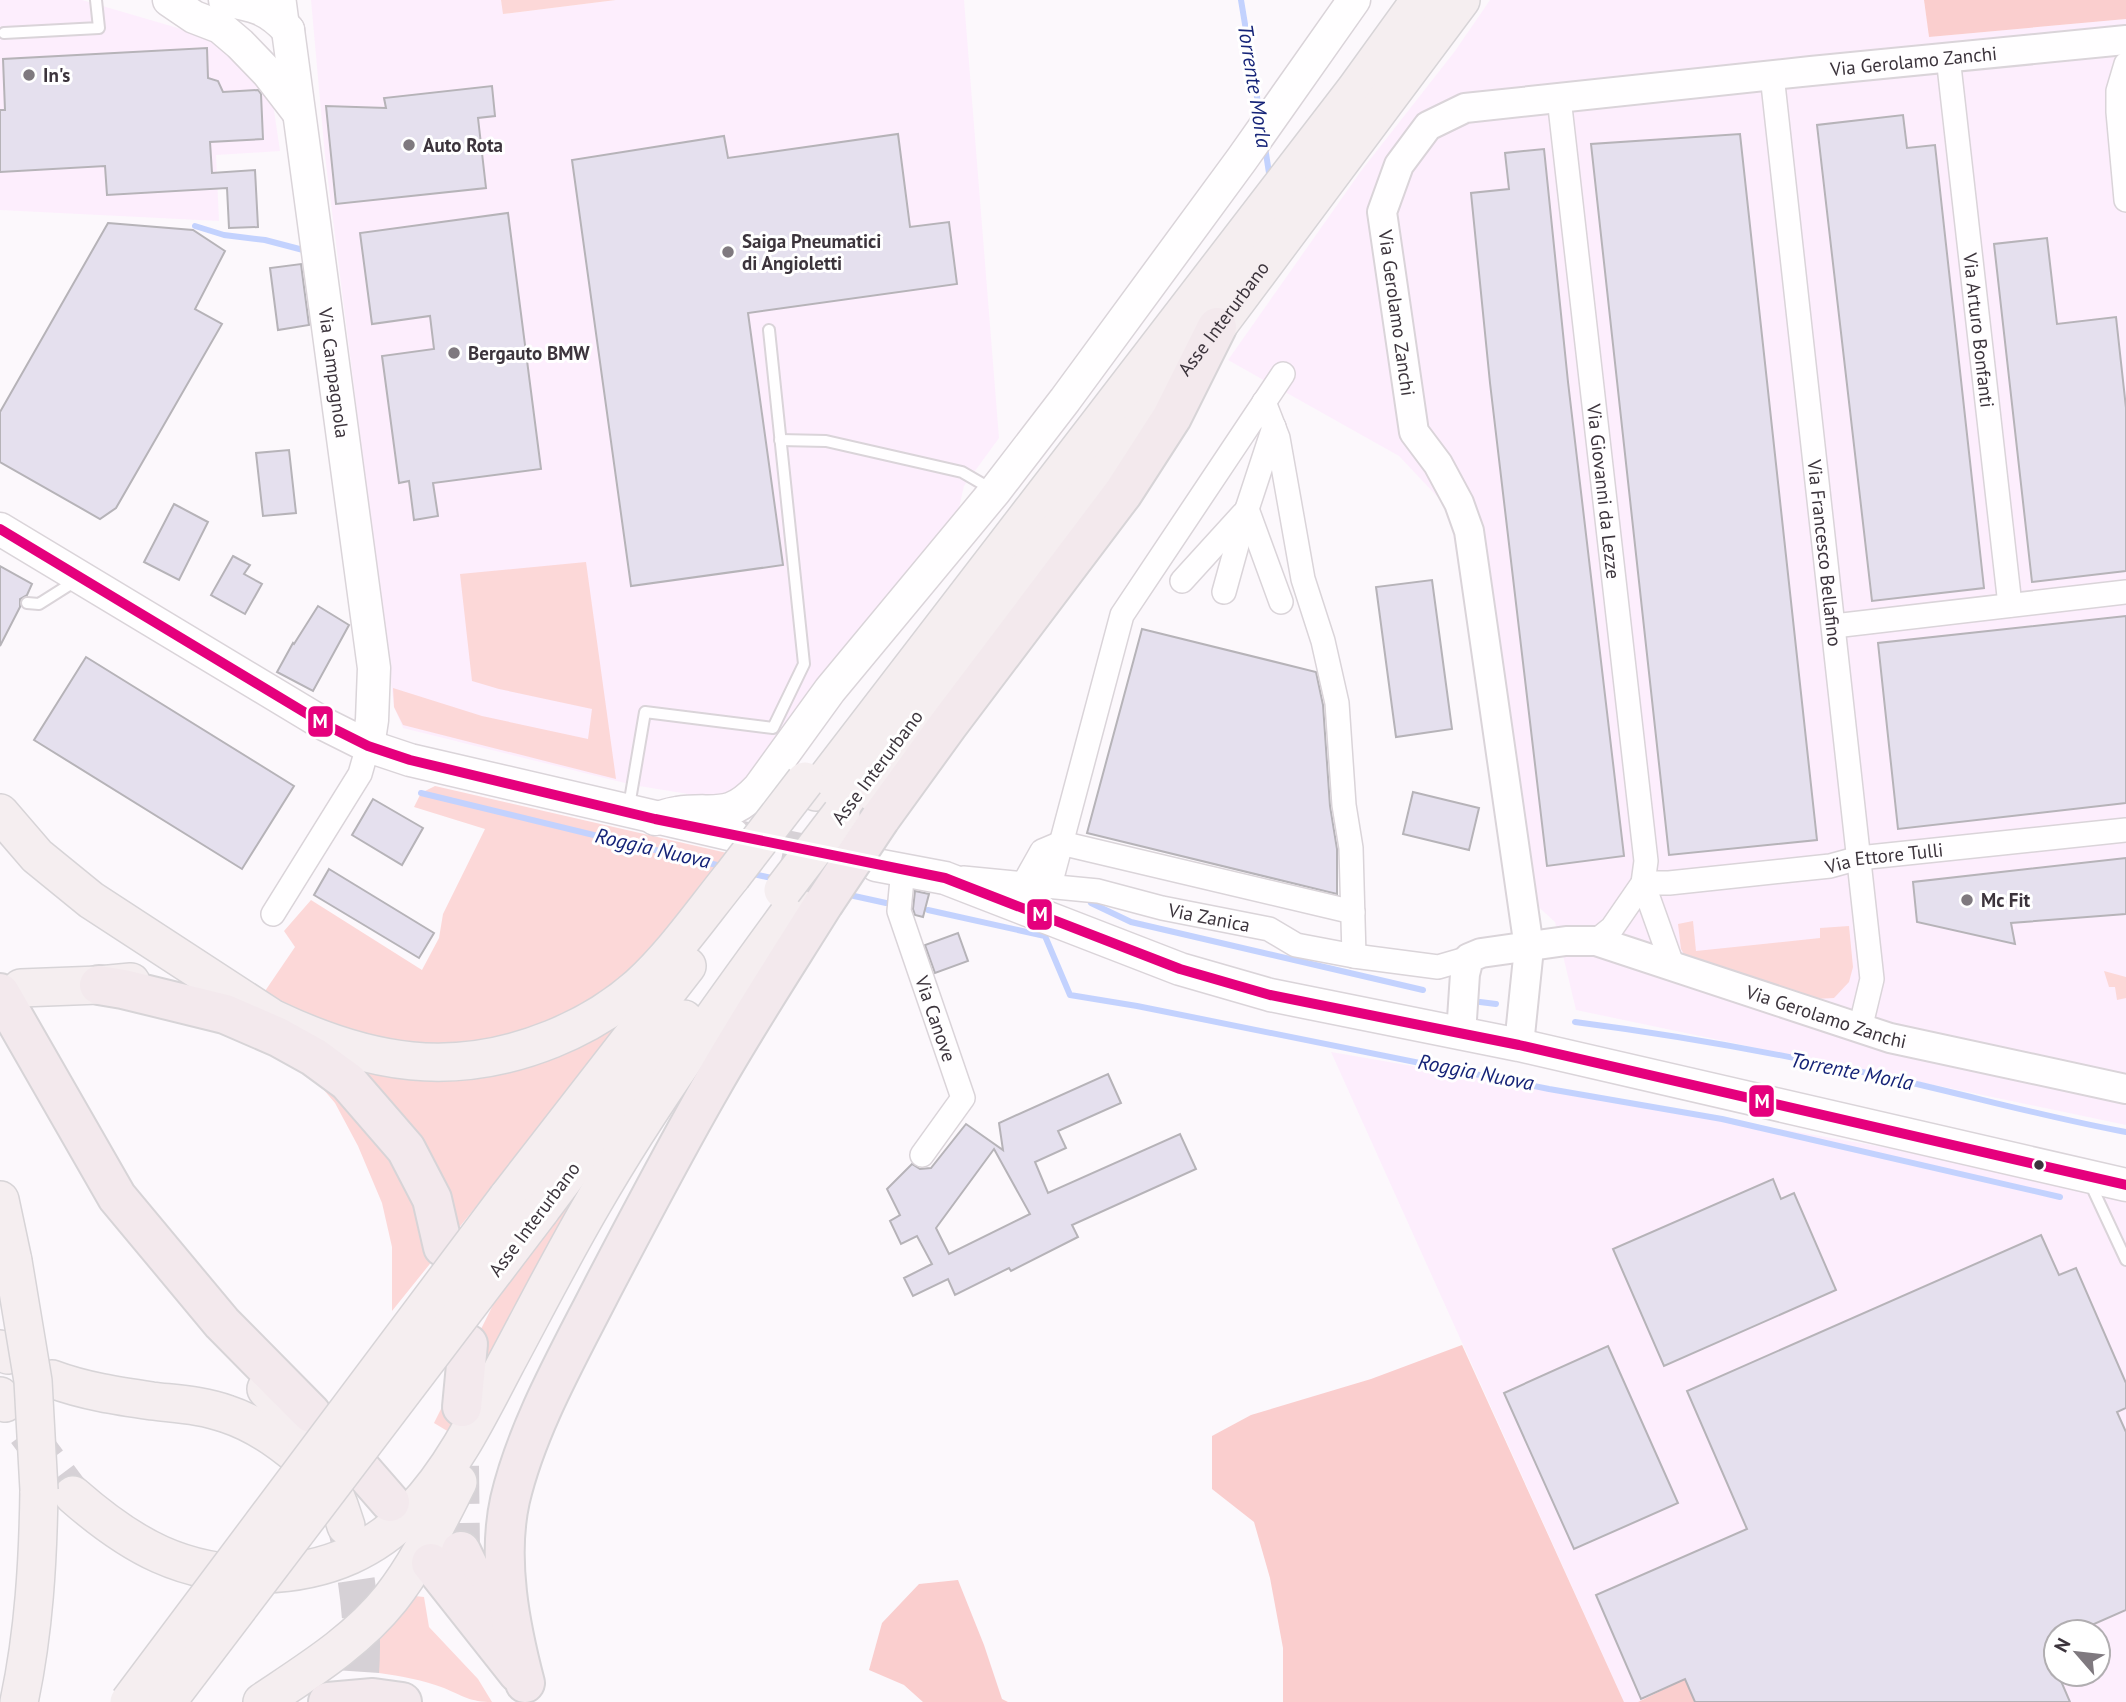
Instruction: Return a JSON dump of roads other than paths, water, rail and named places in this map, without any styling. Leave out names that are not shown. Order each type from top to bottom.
[{"type":"highway","points":[[1355,90],[1406,0]]},
{"type":"highway","name":"Asse Interurbano","points":[[840,805],[870,720],[1355,90],[1420,0]]},
{"type":"highway","name":"Asse Interurbano","points":[[129,1702],[778,889],[840,805],[1063,550],[1091,508],[1116,460],[1461,0]]},
{"type":"highway","points":[[262,1702],[328,1658],[367,1624],[391,1598],[409,1572],[675,1073],[778,889],[840,805],[948,725],[1123,493],[1172,417],[1217,327]]},
{"type":"highway","points":[[0,813],[37,856],[80,892],[269,1016],[304,1033],[386,1058],[416,1062],[452,1063],[486,1059],[569,1032],[618,1003],[659,966],[778,889]]},
{"type":"highway","points":[[533,1692],[512,1632],[506,1581],[510,1502],[524,1452],[586,1321],[711,1086],[778,889]]},
{"type":"highway","points":[[7,995],[144,982],[181,987],[269,1016]]},
{"type":"highway","points":[[99,985],[225,1014],[302,1050],[348,1083],[406,1149],[432,1199],[443,1247]]},
{"type":"highway","points":[[7,995],[117,1197],[222,1323],[311,1413]]},
{"type":"highway","points":[[7,995],[34,1083],[81,1171],[154,1271],[287,1411],[347,1497]]},
{"type":"highway","points":[[56,1492],[147,1550],[189,1566],[232,1575],[298,1572],[330,1564],[381,1537],[411,1515],[450,1466],[592,1204],[675,1073]]},
{"type":"highway","points":[[0,1200],[56,1492],[38,1540],[29,1652],[19,1702]]},
{"type":"highway","name":"Asse Interurbano","points":[[167,1702],[524,1205]]},
{"type":"highway","points":[[462,1407],[468,1344]]},
{"type":"highway","points":[[52,1379],[74,1387],[197,1406],[227,1414],[282,1442],[347,1497],[390,1502]]},
{"type":"highway","points":[[446,1557],[533,1692]]},
{"type":"highway","points":[[328,1702],[373,1698],[402,1702]]},
{"type":"main road","points":[[169,0],[194,17],[223,14],[271,39],[286,15]]},
{"type":"main road","points":[[641,816],[726,811],[749,799],[759,788],[830,690],[995,492],[1065,400],[1242,159],[1354,0]]},
{"type":"main road","points":[[223,14],[298,112]]},
{"type":"main road","name":"Via Campagnola","points":[[286,15],[374,668],[368,746]]},
{"type":"main road","points":[[0,529],[313,718],[368,746],[410,760],[641,816],[733,835]]},
{"type":"main road","name":"Via Zanica","points":[[894,885],[945,878],[1213,979],[1270,995],[1519,1045],[2126,1185]]},
{"type":"street","name":"Via Gerolamo Zanchi","points":[[1519,1045],[1529,948],[1469,531],[1459,503],[1438,464],[1415,432],[1382,212],[1399,165],[1428,126],[1465,108],[2126,40]]},
{"type":"street","name":"Via Arturo Bonfanti","points":[[1948,57],[2010,605]]},
{"type":"street","points":[[2126,64],[2118,90],[2118,112],[2126,200]]},
{"type":"street","name":"Via Francesco Bellafino","points":[[1772,75],[1872,979],[1860,1029]]},
{"type":"street","name":"Via Giovanni da Lezze","points":[[1559,99],[1646,861],[1643,883],[1673,967]]},
{"type":"street","points":[[1051,885],[1122,615],[1283,374]]},
{"type":"street","points":[[1265,402],[1278,438],[1303,579],[1323,641],[1337,703],[1352,884],[1354,956]]},
{"type":"street","points":[[1224,592],[1274,427]]},
{"type":"street","points":[[1182,581],[1247,509]]},
{"type":"street","points":[[1247,509],[1281,602]]},
{"type":"street","points":[[1834,626],[2126,592]]},
{"type":"street","points":[[273,914],[359,774],[368,746]]},
{"type":"street","name":"Via Ettore Tulli","points":[[1643,883],[1669,883],[1816,868],[1859,858],[2126,830]]},
{"type":"street","points":[[1024,883],[1042,851],[1061,843],[1353,912]]},
{"type":"street","name":"Via Zanica","points":[[945,878],[1098,891],[1162,908],[1269,929],[1296,945],[1354,956],[1438,967],[1469,958]]},
{"type":"street","points":[[1595,941],[1612,928],[1643,883]]},
{"type":"street","name":"Via Canove","points":[[894,885],[963,1098],[922,1155]]},
{"type":"street","name":"Via Gerolamo Zanchi","points":[[1469,958],[1481,953],[1566,941],[1595,941],[1860,1029],[2126,1089]]},
{"type":"street","points":[[1461,1034],[1465,974],[1469,958]]},
{"type":"lane","points":[[4,33],[99,28],[96,0]]},
{"type":"lane","points":[[641,816],[645,712],[773,728],[804,664],[769,330]]},
{"type":"lane","points":[[780,440],[826,441],[962,472],[995,492]]},
{"type":"lane","points":[[27,603],[39,604],[81,577]]},
{"type":"lane","points":[[2087,1176],[2126,1260]]},
{"type":"waterway","name":"Torrente Morla","points":[[1241,0],[1260,115]]},
{"type":"waterway","name":"Torrente Morla","points":[[1265,147],[1269,173]]},
{"type":"waterway","points":[[195,226],[224,235],[265,240],[307,251]]},
{"type":"waterway","name":"Roggia Nuova","points":[[421,793],[725,867]]},
{"type":"waterway","name":"Roggia Nuova","points":[[749,873],[776,879]]},
{"type":"waterway","name":"Roggia Nuova","points":[[845,894],[886,903]]},
{"type":"waterway","points":[[1091,903],[1131,922],[1423,990]]},
{"type":"waterway","name":"Roggia Nuova","points":[[928,910],[1045,936],[1070,995],[1137,1006],[1549,1089],[1722,1119],[2060,1197]]},
{"type":"waterway","name":"Torrente Morla","points":[[1480,1002],[1496,1004]]},
{"type":"waterway","name":"Torrente Morla","points":[[1575,1022],[1697,1040],[1818,1063],[2126,1132]]},
{"type":"tunnel","points":[[737,836],[834,856]]},
{"type":"tunnel","points":[[26,1432],[73,1495]]},
{"type":"tunnel","points":[[460,1466],[461,1551]]},
{"type":"tunnel","points":[[346,1526],[360,1614],[361,1657],[357,1702]]},
{"type":"place","name":"In's","points":[[29,75]]},
{"type":"place","name":"Auto Rota","points":[[409,145]]},
{"type":"place","name":"Saiga Pneumatici di Angioletti","points":[[728,252]]},
{"type":"place","name":"Bergauto BMW","points":[[454,353]]},
{"type":"place","name":"Mc Fit","points":[[1967,900]]}]
